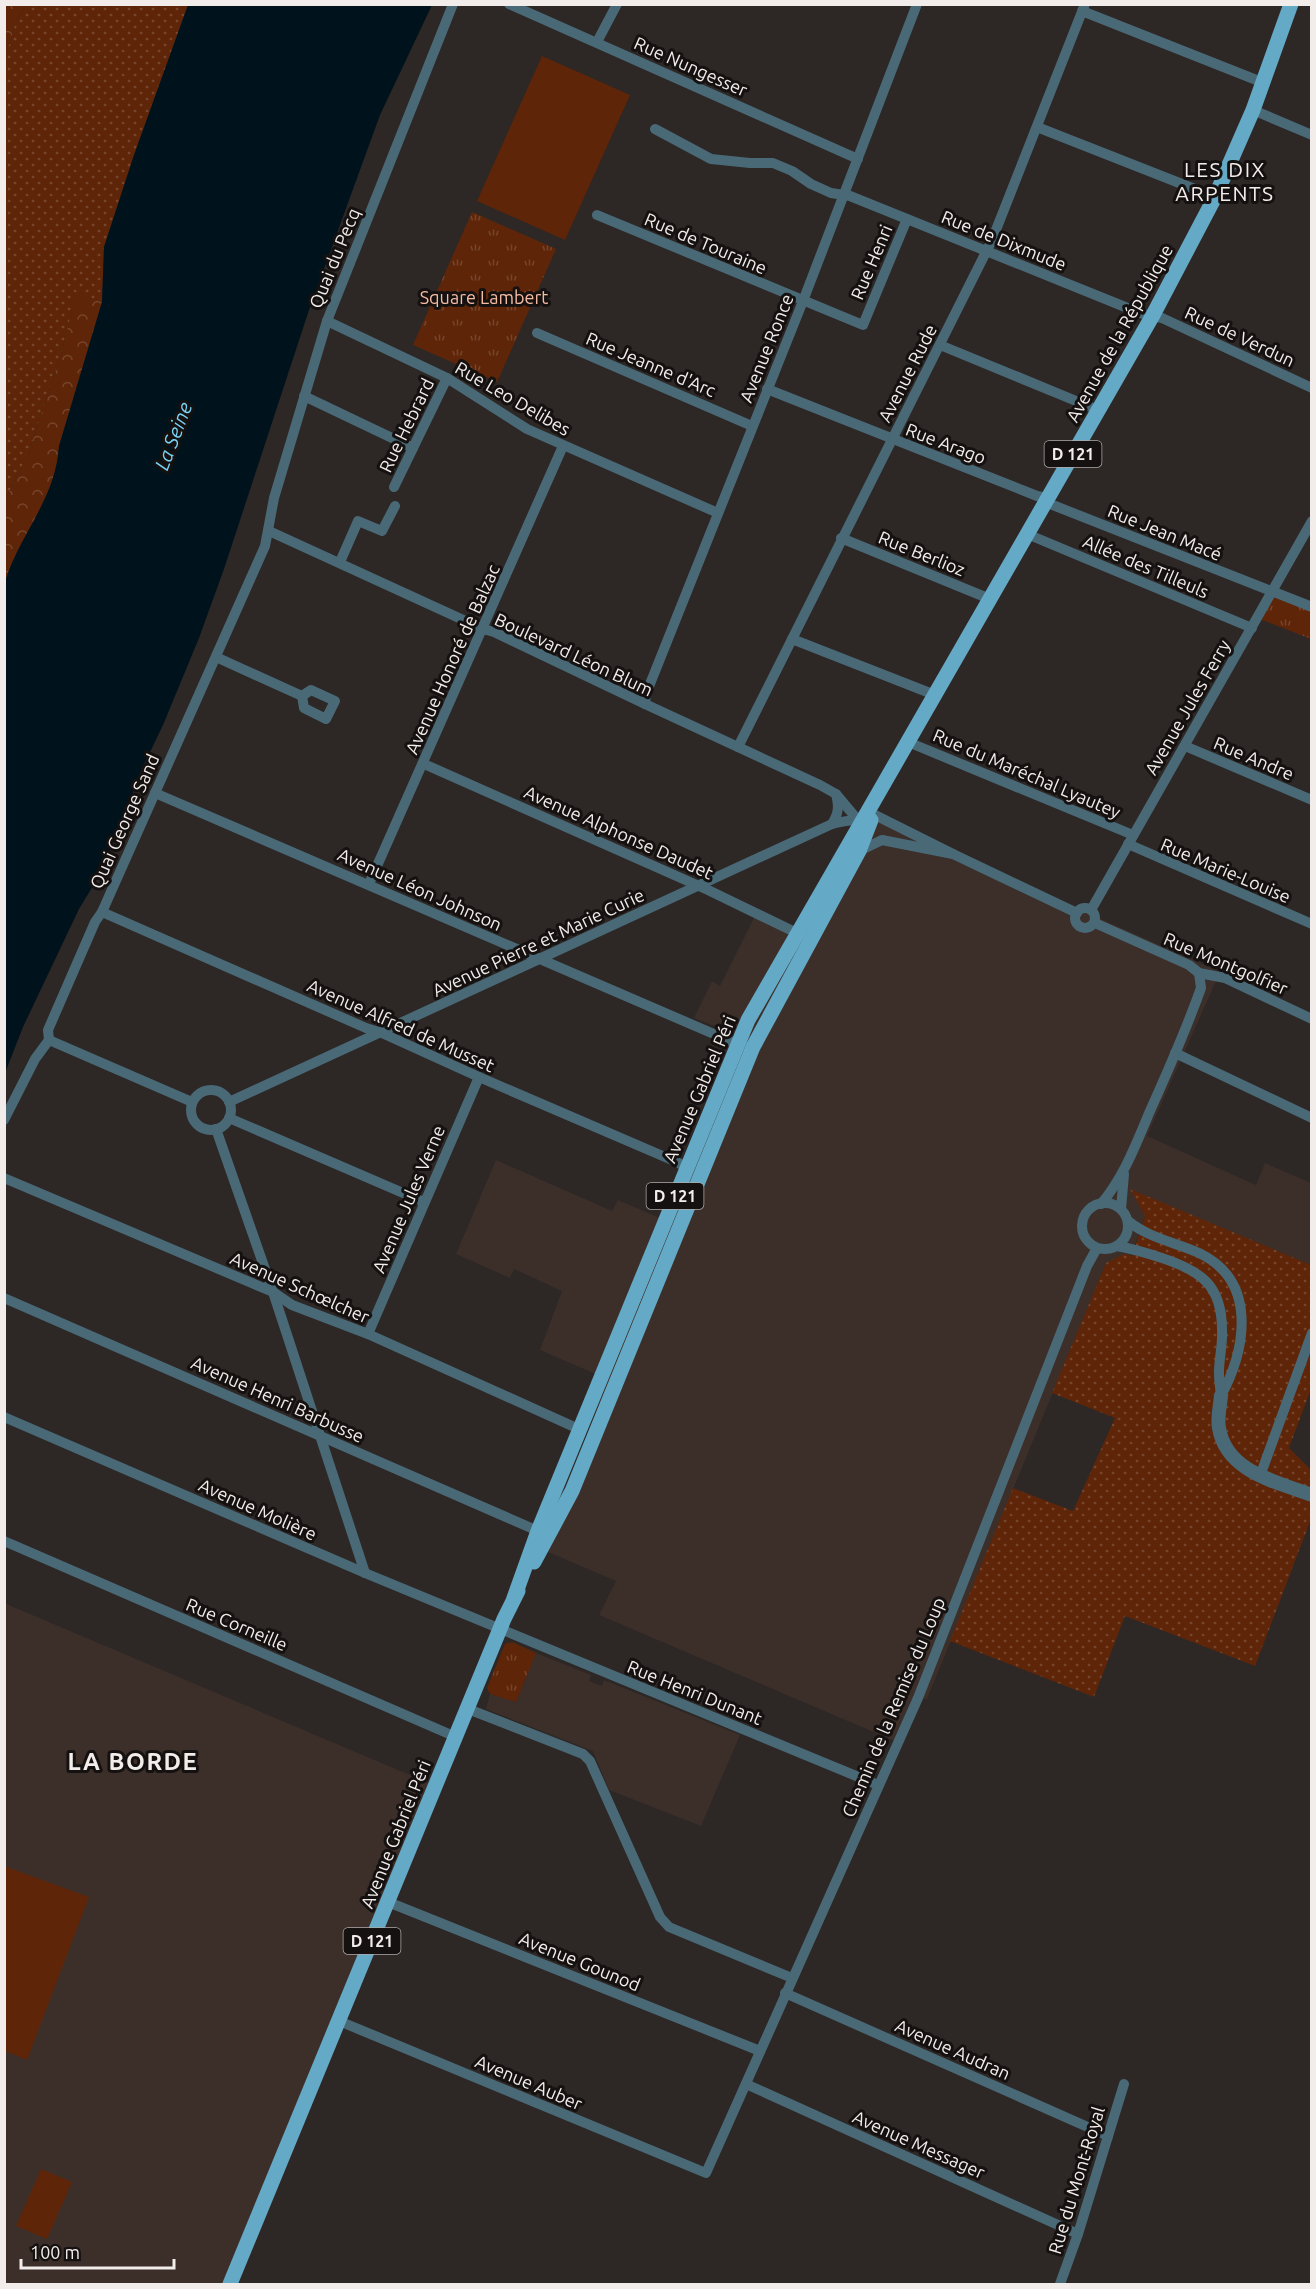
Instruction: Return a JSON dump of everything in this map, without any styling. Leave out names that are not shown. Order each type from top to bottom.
[{"type":"main road","name":"Avenue de la République","points":[[865,815],[1153,315],[1215,197],[1264,83],[1291,4]]},
{"type":"main road","name":"Avenue Gabriel Péri","points":[[514,1598],[572,1491],[753,1047],[859,851],[865,815]]},
{"type":"main road","name":"Avenue Gabriel Péri","points":[[230,2284],[514,1598],[538,1531],[737,1044],[748,1020],[865,815]]},
{"type":"street","name":"Quai du Pecq","points":[[269,531],[274,498],[327,321],[453,4]]},
{"type":"street","name":"Rue Nungesser","points":[[509,4],[858,159]]},
{"type":"street","points":[[597,42],[617,4]]},
{"type":"street","name":"Avenue Ronce","points":[[645,704],[646,694],[803,301],[917,4]]},
{"type":"street","points":[[1084,8],[1264,83]]},
{"type":"street","name":"Avenue Rude","points":[[738,747],[987,250],[1084,8]]},
{"type":"street","points":[[1253,110],[1311,135]]},
{"type":"street","points":[[1037,127],[1215,197]]},
{"type":"street","name":"Rue de Dixmude","points":[[655,129],[711,159],[750,164],[773,163],[831,193],[844,194],[1140,313],[1153,315]]},
{"type":"street","name":"Rue de Touraine","points":[[597,215],[803,301]]},
{"type":"street","name":"Rue Henri","points":[[803,301],[863,325],[907,219]]},
{"type":"street","name":"Rue de Verdun","points":[[1153,315],[1311,388]]},
{"type":"street","name":"Rue Leo Delibes","points":[[327,321],[447,378],[527,429],[563,447],[718,513]]},
{"type":"street","name":"Rue Jeanne d'Arc","points":[[537,333],[752,426]]},
{"type":"street","points":[[940,345],[1098,410]]},
{"type":"street","name":"Rue Hebrard","points":[[394,487],[447,378]]},
{"type":"street","name":"Rue Arago","points":[[767,389],[1047,500]]},
{"type":"street","points":[[304,396],[413,448]]},
{"type":"street","name":"Avenue Honoré de Balzac","points":[[369,884],[563,447]]},
{"type":"street","name":"Rue Jean Macé","points":[[1047,500],[1311,608]]},
{"type":"street","points":[[340,562],[358,521],[382,531],[395,506]]},
{"type":"street","name":"Avenue Jules Ferry","points":[[1091,910],[1311,521]]},
{"type":"street","name":"Boulevard Léon Blum","points":[[269,531],[494,632],[738,747],[836,794],[865,815]]},
{"type":"street","name":"Quai George Sand","points":[[4,1120],[35,1059],[49,1040],[48,1030],[216,657],[265,546],[269,531]]},
{"type":"street","name":"Allée des Tilleuls","points":[[1027,534],[1252,627]]},
{"type":"street","name":"Rue Berlioz","points":[[841,538],[990,598]]},
{"type":"street","points":[[792,639],[935,695]]},
{"type":"street","points":[[216,657],[302,696]]},
{"type":"street","name":"Rue du Maréchal Lyautey","points":[[908,742],[1130,840]]},
{"type":"street","name":"Rue Andre","points":[[1185,746],[1311,800]]},
{"type":"street","name":"Avenue Alphonse Daudet","points":[[424,764],[697,885],[798,934]]},
{"type":"street","name":"Avenue Léon Johnson","points":[[155,793],[737,1044]]},
{"type":"street","points":[[832,824],[839,804],[836,794]]},
{"type":"street","name":"Avenue Pierre et Marie Curie","points":[[229,1102],[832,824],[865,815]]},
{"type":"street","name":"Rue Montgolfier","points":[[865,815],[1077,913],[1075,920],[1081,927],[1090,927],[1095,923],[1189,965],[1199,973],[1225,978],[1311,1019]]},
{"type":"street","name":"Rue Montgolfier","points":[[859,851],[882,840],[952,854]]},
{"type":"street","name":"Rue Marie-Louise","points":[[1130,840],[1311,924]]},
{"type":"street","points":[[1077,913],[1085,908],[1091,910],[1095,914],[1095,923]]},
{"type":"street","name":"Avenue Alfred de Musset","points":[[102,912],[679,1163],[687,1169]]},
{"type":"street","points":[[1199,973],[1201,988],[1124,1171],[1101,1204],[1087,1212],[1082,1224],[1084,1236],[1097,1248],[1104,1250],[1117,1246],[1134,1249],[1187,1266],[1201,1275],[1209,1284],[1218,1302],[1222,1318],[1219,1429],[1226,1449],[1240,1465],[1260,1476],[1311,1496]]},
{"type":"street","points":[[49,1040],[192,1102]]},
{"type":"street","points":[[1175,1053],[1311,1118]]},
{"type":"street","name":"Avenue Jules Verne","points":[[368,1334],[478,1077]]},
{"type":"street","points":[[212,1090],[221,1092],[229,1102],[231,1111],[229,1118],[222,1126],[216,1129],[202,1128],[195,1122],[191,1109],[192,1102],[202,1092],[212,1090]]},
{"type":"street","points":[[229,1118],[424,1202]]},
{"type":"street","points":[[216,1129],[273,1292],[365,1573]]},
{"type":"street","points":[[1120,1209],[1124,1171]]},
{"type":"street","name":"Avenue Schœlcher","points":[[4,1178],[273,1292],[292,1305],[368,1334],[580,1431]]},
{"type":"street","points":[[1101,1204],[1115,1205],[1128,1221],[1141,1231],[1207,1258],[1219,1267],[1232,1283],[1241,1309],[1241,1339],[1232,1376],[1221,1396]]},
{"type":"street","points":[[1117,1246],[1127,1235],[1128,1221]]},
{"type":"street","name":"Chemin de la Remise du Loup","points":[[706,2173],[918,1698],[1087,1266],[1097,1248]]},
{"type":"street","name":"Avenue Henri Barbusse","points":[[4,1298],[538,1531]]},
{"type":"street","points":[[1260,1476],[1311,1333]]},
{"type":"street","name":"Avenue Molière","points":[[4,1417],[500,1630]]},
{"type":"street","name":"Rue Corneille","points":[[4,1541],[456,1737]]},
{"type":"street","name":"Rue Henri Dunant","points":[[500,1630],[878,1785]]},
{"type":"street","points":[[468,1709],[584,1754],[590,1761],[660,1917],[669,1927],[792,1978]]},
{"type":"street","name":"Avenue Gounod","points":[[388,1902],[759,2051]]},
{"type":"street","name":"Avenue Audran","points":[[785,1993],[1108,2136]]},
{"type":"street","name":"Avenue Auber","points":[[339,2021],[706,2173]]},
{"type":"street","name":"Avenue Messager","points":[[746,2084],[1078,2234]]},
{"type":"street","name":"Rue du Mont-Royal","points":[[1060,2284],[1078,2234],[1124,2084]]},
{"type":"shaded area","points":[[861,812],[1220,972],[1147,1136],[1256,1185],[1265,1163],[1311,1183],[1311,1265],[1131,1190],[1145,1216],[1131,1256],[1106,1263],[927,1699],[918,1698],[902,1744],[599,1615],[616,1581],[548,1552],[607,1379],[540,1350],[562,1291],[514,1269],[510,1278],[456,1254],[496,1160],[612,1211],[618,1200],[662,1219],[733,1033],[694,1018],[712,981],[720,986],[756,914],[795,929]]},
{"type":"shaded area","points":[[4,1603],[436,1786],[226,2284],[5,2284]]},
{"type":"shaded area","points":[[536,1653],[591,1675],[589,1681],[602,1686],[604,1680],[740,1735],[701,1826],[609,1790],[593,1751],[486,1709],[490,1694],[516,1702]]},
{"type":"green space","points":[[5,4],[26,5],[16,21],[9,45],[5,50]]},
{"type":"green space","points":[[26,5],[188,5],[134,155],[104,247],[102,302],[76,295],[62,351],[29,452],[5,500],[5,50],[9,45],[16,21]]},
{"type":"green space","points":[[542,56],[630,95],[565,240],[477,201]]},
{"type":"green space","name":"Square Lambert","points":[[472,212],[556,249],[497,382],[413,345]]},
{"type":"green space","points":[[76,294],[102,302],[59,446],[51,483],[5,582],[5,500],[29,452],[62,351]]},
{"type":"green space","points":[[1272,592],[1311,607],[1311,639],[1257,618]]},
{"type":"green space","points":[[1130,1189],[1311,1265],[1311,1389],[1289,1448],[1311,1470],[1311,1519],[1255,1666],[1125,1616],[1094,1697],[950,1641],[1013,1488],[1073,1511],[1115,1418],[1052,1393],[1106,1263],[1124,1254],[1132,1256],[1145,1216]]},
{"type":"green space","points":[[512,1642],[536,1653],[516,1702],[490,1694],[487,1688],[505,1644]]},
{"type":"green space","points":[[4,1866],[89,1897],[27,2060],[5,2051]]},
{"type":"green space","points":[[41,2169],[72,2182],[47,2239],[16,2226]]},
{"type":"water","name":"La Seine","points":[[188,5],[432,5],[380,115],[309,310],[199,638],[141,771],[117,834],[23,1027],[5,1073],[5,582],[51,483],[59,446],[102,302],[104,247],[134,155]]},
{"type":"district","name":"LES DIX ARPENTS","points":[[1225,181]]},
{"type":"district","name":"LA BORDE","points":[[133,1761]]}]
